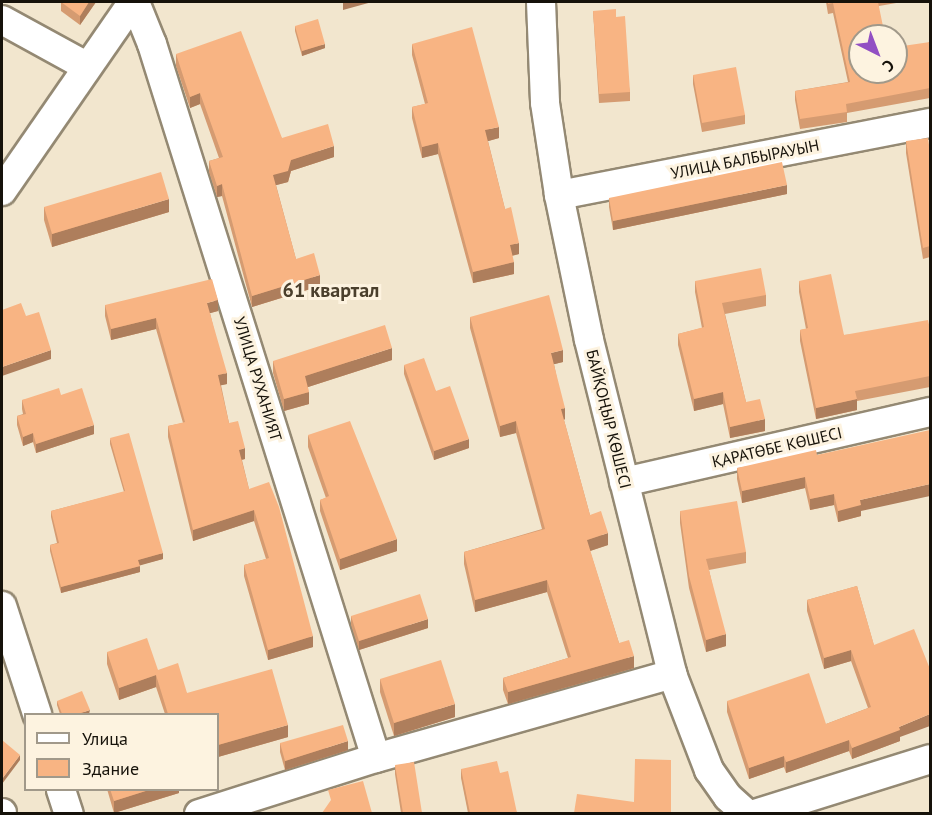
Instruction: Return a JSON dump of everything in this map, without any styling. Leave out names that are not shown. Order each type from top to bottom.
[{"type":"street","points":[[2,191],[86,66],[134,2]]},
{"type":"street","name":"УЛИЦА РУХАНИЯТ","points":[[134,2],[170,99],[376,758]]},
{"type":"street","name":"БАЙҚОҢЫР КӨШЕСІ","points":[[541,2],[544,103],[559,195],[624,482],[672,674],[709,770],[728,797],[747,813]]},
{"type":"street","points":[[2,20],[86,66]]},
{"type":"street","name":"УЛИЦА БАЛБЫРАУЫН","points":[[559,195],[930,123]]},
{"type":"street","name":"ҚАРАТӨБЕ КӨШЕСІ","points":[[624,482],[930,412]]},
{"type":"street","points":[[2,606],[37,713]]},
{"type":"street","points":[[199,813],[376,758],[672,674]]},
{"type":"street","points":[[755,813],[930,759]]},
{"type":"street","points":[[62,791],[69,813]]},
{"type":"building","points":[[61,2],[89,2],[80,16]]},
{"type":"building","points":[[828,2],[878,2],[883,24],[848,24],[848,73],[833,3],[828,4]]},
{"type":"building","points":[[616,9],[616,17],[625,16],[630,92],[599,94],[593,11]]},
{"type":"building","points":[[318,19],[325,44],[302,51],[295,26]]},
{"type":"building","points":[[472,27],[499,127],[485,130],[505,209],[511,207],[519,243],[510,245],[514,262],[473,272],[438,143],[422,147],[412,107],[428,103],[412,44]]},
{"type":"building","points":[[241,31],[282,138],[328,124],[334,146],[291,160],[288,171],[273,175],[296,259],[314,253],[320,275],[252,296],[222,184],[217,186],[209,161],[223,157],[200,93],[190,97],[176,54]]},
{"type":"building","points":[[930,42],[930,88],[846,104],[847,112],[800,119],[795,91],[848,82],[908,84],[908,45]]},
{"type":"building","points":[[736,67],[745,115],[702,123],[693,75]]},
{"type":"building","points":[[928,138],[930,145],[930,246],[923,248],[906,141]]},
{"type":"building","points":[[782,162],[787,185],[613,221],[609,198]]},
{"type":"building","points":[[161,172],[169,199],[52,234],[44,207]]},
{"type":"building","points":[[761,268],[766,295],[722,303],[746,402],[760,399],[765,419],[730,427],[723,392],[694,399],[678,334],[704,327],[695,281]]},
{"type":"building","points":[[831,274],[844,335],[928,320],[930,376],[855,391],[857,399],[816,408],[800,330],[808,328],[799,281]]},
{"type":"building","points":[[212,279],[218,300],[207,303],[227,373],[218,375],[229,423],[238,421],[245,448],[239,450],[249,489],[269,482],[279,507],[313,636],[268,650],[244,565],[269,558],[254,510],[193,530],[168,426],[185,422],[156,318],[111,329],[105,305]]},
{"type":"building","points":[[549,295],[563,350],[551,353],[565,408],[561,409],[590,515],[601,511],[608,533],[587,540],[619,643],[629,640],[634,656],[508,692],[503,678],[571,657],[547,580],[475,600],[464,552],[545,529],[516,421],[500,426],[470,317]]},
{"type":"building","points":[[21,303],[26,316],[39,312],[51,350],[2,367],[2,310]]},
{"type":"building","points":[[385,325],[392,348],[305,376],[309,392],[284,399],[273,361]]},
{"type":"building","points":[[424,358],[436,391],[450,386],[469,439],[434,451],[404,365]]},
{"type":"building","points":[[59,388],[61,395],[82,388],[94,425],[36,444],[33,433],[23,437],[17,416],[26,414],[22,400]]},
{"type":"building","points":[[350,421],[397,539],[340,559],[320,500],[329,496],[308,435]]},
{"type":"building","points":[[930,430],[930,484],[860,500],[861,505],[838,511],[834,494],[810,499],[805,477],[742,491],[737,468],[816,450],[817,455]]},
{"type":"building","points":[[129,433],[163,553],[138,560],[140,566],[61,587],[50,545],[59,543],[51,511],[125,491],[110,438]]},
{"type":"building","points":[[737,501],[746,552],[706,559],[726,634],[706,640],[689,576],[680,511]]},
{"type":"building","points":[[857,586],[874,645],[914,629],[930,669],[930,714],[899,727],[900,730],[852,748],[849,740],[786,762],[784,756],[749,768],[727,701],[809,673],[826,724],[871,707],[851,650],[824,658],[807,600]]},
{"type":"building","points":[[420,594],[428,619],[359,641],[351,616]]},
{"type":"building","points":[[147,638],[158,670],[178,663],[187,693],[272,669],[288,725],[219,745],[219,713],[168,713],[156,675],[119,688],[107,652]]},
{"type":"building","points":[[441,660],[455,704],[394,723],[380,679]]},
{"type":"building","points":[[82,691],[90,710],[81,713],[62,713],[57,701]]},
{"type":"building","points":[[343,725],[348,741],[285,761],[280,743]]},
{"type":"building","points":[[2,740],[20,755],[2,779]]},
{"type":"building","points":[[635,759],[671,760],[671,813],[574,813],[577,794],[634,802]]},
{"type":"building","points":[[497,761],[500,773],[508,771],[517,813],[470,813],[461,769]]},
{"type":"building","points":[[414,762],[422,813],[403,813],[395,765]]},
{"type":"building","points":[[363,781],[372,813],[322,813],[331,800],[328,790]]},
{"type":"building","points":[[111,791],[146,791],[114,801]]},
{"type":"district","name":"61 квартал","points":[[331,290]]}]
